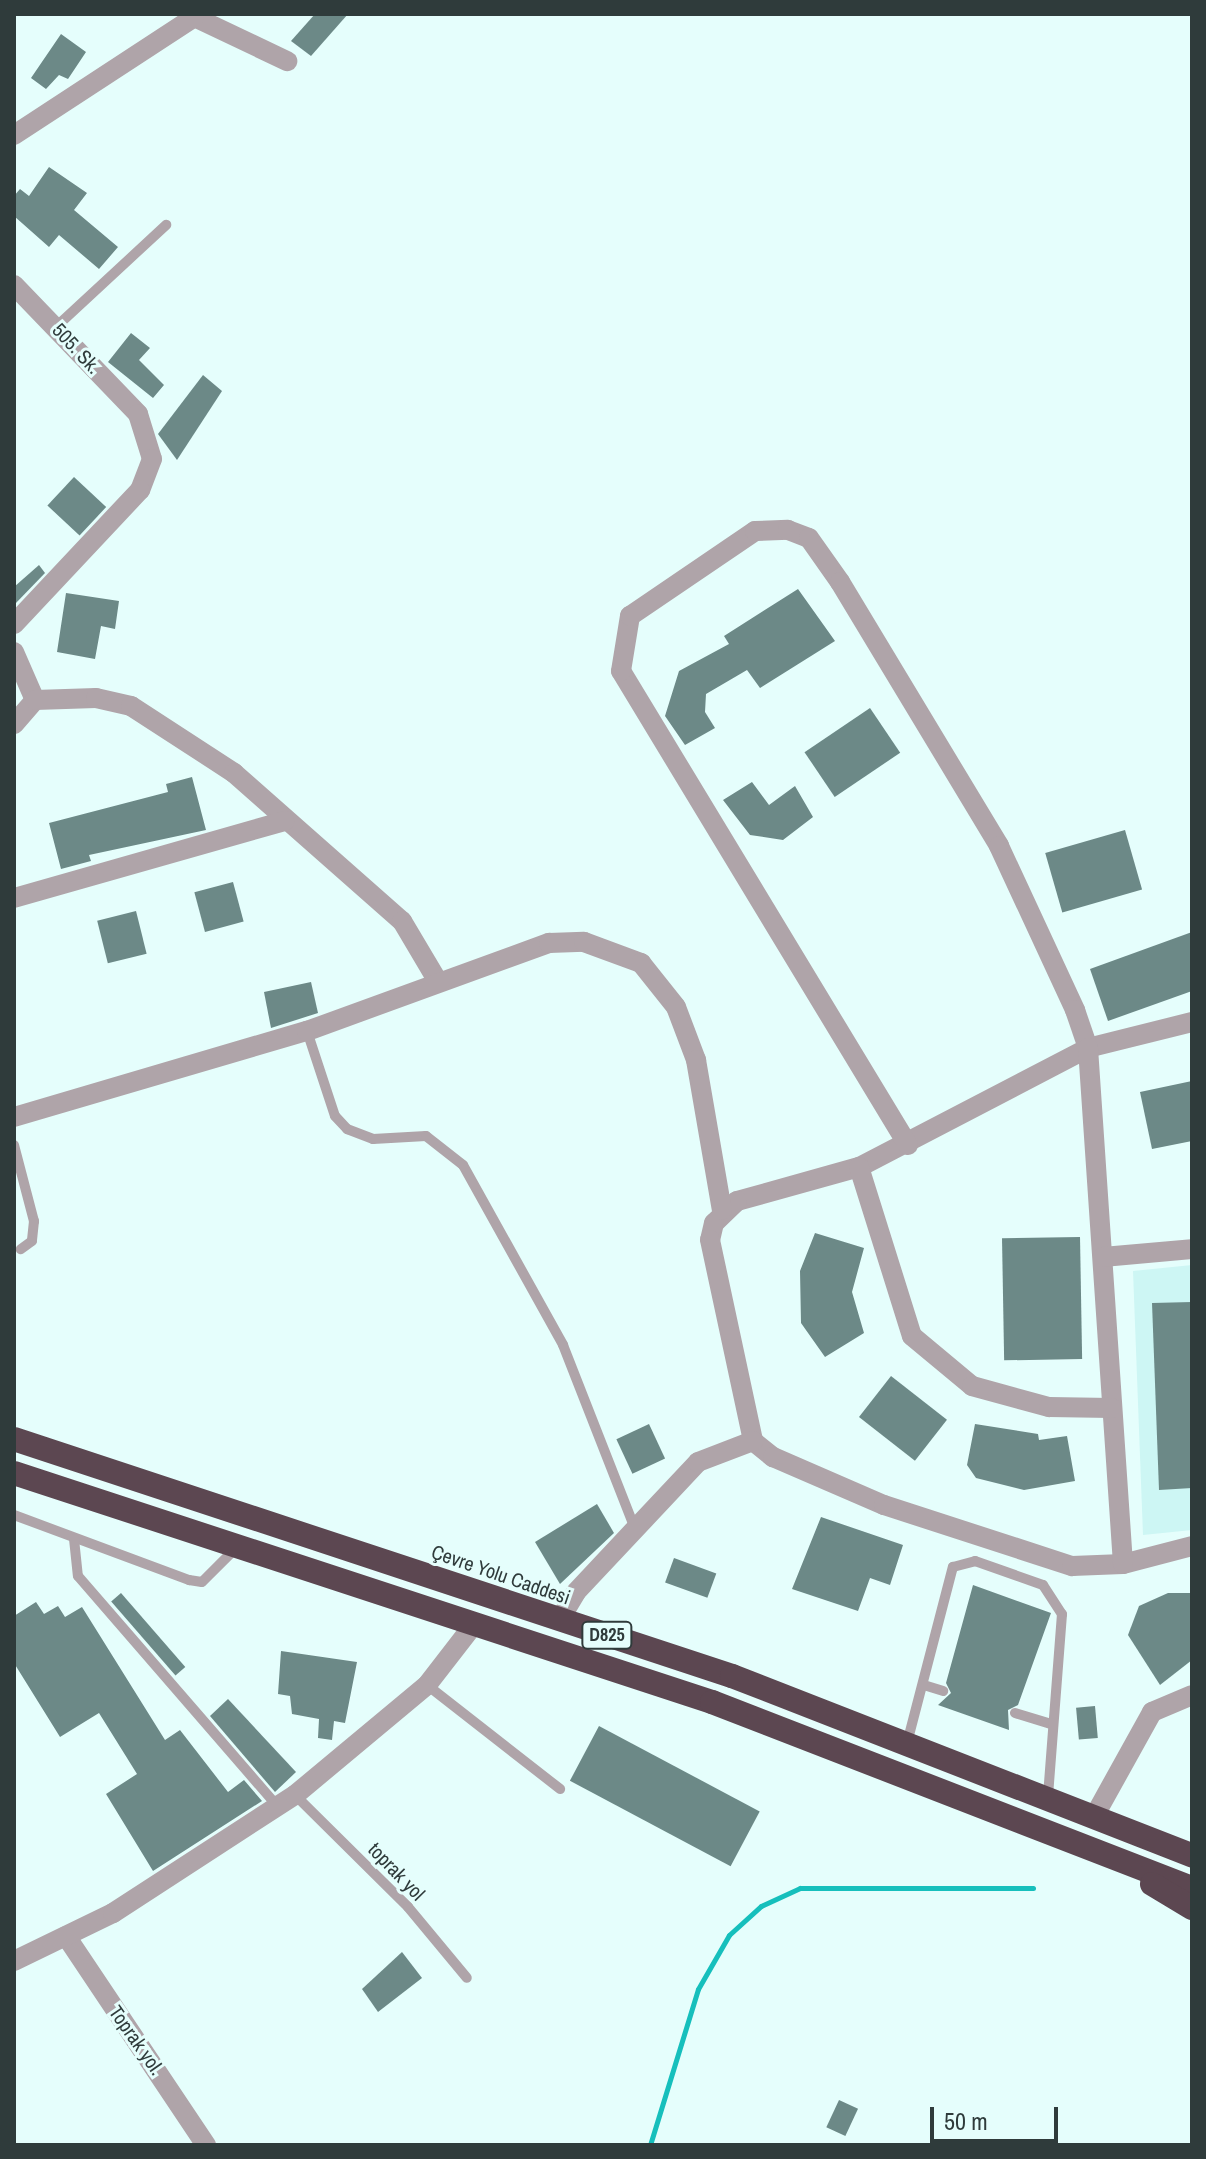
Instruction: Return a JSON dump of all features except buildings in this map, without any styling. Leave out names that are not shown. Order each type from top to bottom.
[{"type":"highway","name":"Çevre Yolu Caddesi","points":[[14,1439],[560,1619],[907,1743],[1192,1855]]},
{"type":"highway","name":"D825","points":[[14,1473],[240,1544],[712,1702],[1081,1842],[1192,1888]]},
{"type":"highway","points":[[1095,1815],[1192,1841]]},
{"type":"highway","points":[[1081,1842],[1192,1908]]},
{"type":"street","points":[[14,135],[191,15],[287,61]]},
{"type":"street","name":"505. Sk.","points":[[14,285],[57,326],[138,414],[152,459],[140,490],[14,624]]},
{"type":"street","points":[[908,1145],[621,671],[630,616],[755,531],[788,530],[809,538],[840,582],[1017,878],[1088,1048],[1123,1564]]},
{"type":"street","points":[[14,652],[35,700]]},
{"type":"street","points":[[14,724],[35,700],[96,698],[146,713],[234,773],[284,821],[402,921],[437,980]]},
{"type":"street","points":[[14,898],[284,821]]},
{"type":"street","points":[[14,1117],[307,1031],[437,980],[566,941],[601,945],[648,968],[692,1044],[722,1210],[710,1240],[753,1441],[773,1457],[884,1505],[1072,1566],[1123,1564],[1192,1546]]},
{"type":"street","points":[[722,1210],[859,1167],[908,1145],[1088,1048],[1192,1022]]},
{"type":"street","points":[[859,1167],[912,1336],[972,1386],[1049,1407],[1111,1408]]},
{"type":"street","points":[[1103,1257],[1192,1249]]},
{"type":"street","points":[[560,1619],[576,1592],[698,1462],[753,1441]]},
{"type":"street","points":[[14,1961],[189,1868],[287,1801],[427,1685],[475,1623]]},
{"type":"street","points":[[1095,1815],[1152,1712],[1192,1695]]},
{"type":"street","name":"Toprak yol.","points":[[66,1936],[206,2145]]},
{"type":"lane","points":[[57,326],[166,225]]},
{"type":"lane","points":[[307,1031],[335,1116],[347,1129],[373,1139],[426,1136],[463,1165],[563,1345],[636,1531]]},
{"type":"lane","points":[[14,1145],[34,1221],[32,1241],[21,1249]]},
{"type":"lane","points":[[14,1515],[74,1539],[202,1582],[240,1544]]},
{"type":"lane","name":"toprak yol","points":[[74,1539],[78,1576],[287,1801],[408,1907],[467,1978]]},
{"type":"lane","points":[[907,1743],[927,1686],[950,1573],[975,1561],[1043,1585],[1057,1600],[1052,1724],[1056,1756],[1048,1797]]},
{"type":"lane","points":[[427,1685],[560,1789]]},
{"type":"lane","points":[[927,1686],[943,1691]]},
{"type":"lane","points":[[1015,1713],[1052,1724]]},
{"type":"shaded area","points":[[1192,1265],[1192,1530],[1143,1535],[1133,1271]]},
{"type":"waterway","points":[[650,2145],[698,1989],[729,1935],[761,1906],[800,1888],[1033,1888]]}]
